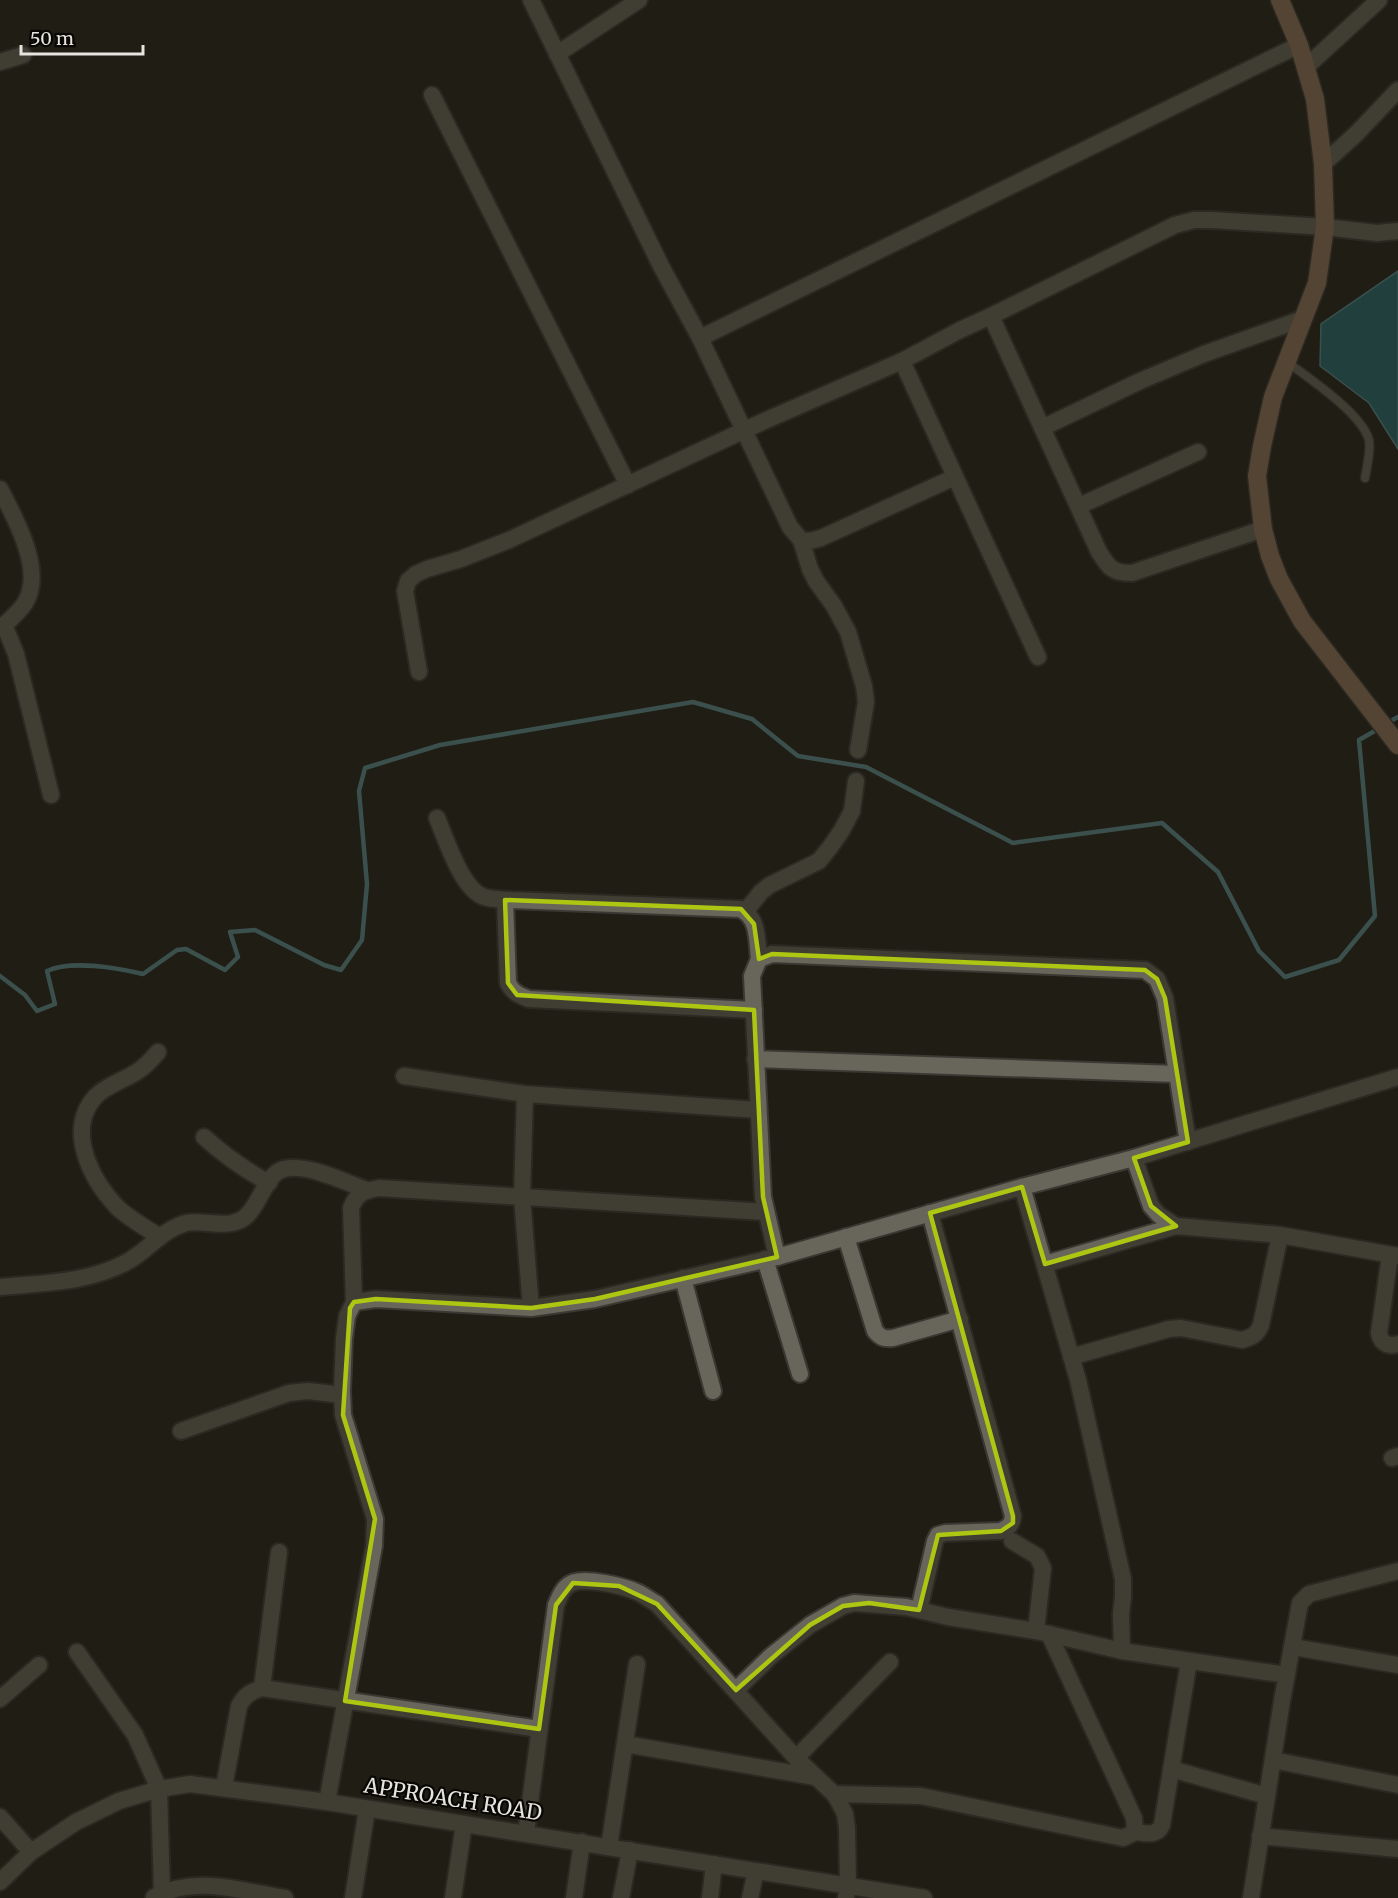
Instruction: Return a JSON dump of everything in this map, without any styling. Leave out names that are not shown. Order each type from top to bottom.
[{"type":"street","points":[[531,0],[661,266],[700,338],[790,527],[801,540],[810,570],[848,632],[864,686],[866,702],[858,750]]},
{"type":"street","points":[[557,54],[639,0]]},
{"type":"street","points":[[1280,0],[1299,45],[1315,99],[1323,164],[1324,226],[1317,283],[1273,397],[1257,476],[1263,529],[1279,579],[1302,621],[1398,745]]},
{"type":"street","points":[[1306,67],[1378,0]]},
{"type":"street","points":[[700,338],[1299,45]]},
{"type":"street","points":[[0,62],[23,56]]},
{"type":"street","points":[[1323,164],[1356,134],[1398,90]]},
{"type":"street","points":[[432,95],[628,486]]},
{"type":"street","points":[[419,672],[405,591],[408,581],[416,574],[509,540],[744,430],[902,361],[960,330],[1175,225],[1194,220],[1212,220],[1324,226],[1377,233],[1398,231]]},
{"type":"street","points":[[991,316],[1105,562],[1111,570],[1131,573],[1263,529]]},
{"type":"street","points":[[1042,428],[1140,381],[1204,354],[1302,320]]},
{"type":"street","points":[[902,361],[1038,657]]},
{"type":"street","points":[[1079,506],[1198,452]]},
{"type":"street","points":[[801,540],[810,541],[821,538],[955,477]]},
{"type":"street","points":[[0,489],[20,529],[33,582],[24,603],[1,627],[12,641],[16,654],[51,795]]},
{"type":"street","points":[[745,912],[761,892],[770,885],[819,861],[852,811],[856,781]]},
{"type":"street","points":[[437,818],[464,878],[471,888],[482,896],[505,900],[741,909],[751,917],[759,959],[752,976],[763,1197],[771,1258],[800,1374]]},
{"type":"street","points":[[505,900],[508,983],[517,995],[529,999],[754,1010]]},
{"type":"street","points":[[759,959],[772,954],[1145,970],[1157,980],[1165,998],[1188,1142]]},
{"type":"street","points":[[158,1052],[141,1070],[96,1096],[83,1122],[83,1142],[90,1168],[104,1192],[120,1210],[160,1237]]},
{"type":"street","points":[[755,1059],[1176,1074]]},
{"type":"street","points":[[404,1076],[525,1094],[758,1110]]},
{"type":"street","points":[[354,1302],[376,1299],[531,1308],[595,1299],[771,1258],[1134,1158],[1398,1077]]},
{"type":"street","points":[[525,1094],[522,1197],[531,1308]]},
{"type":"street","points":[[204,1137],[248,1172],[268,1183]]},
{"type":"street","points":[[1134,1158],[1151,1206],[1159,1215],[1176,1226]]},
{"type":"street","points":[[0,1287],[89,1277],[124,1264],[139,1255],[169,1230],[187,1223],[236,1222],[252,1210],[274,1174],[283,1169],[308,1169],[367,1190]]},
{"type":"street","points":[[1022,1187],[1078,1380],[1122,1579],[1122,1651]]},
{"type":"street","points":[[327,1802],[374,1546],[375,1519],[343,1415],[342,1395],[347,1316],[354,1302],[351,1208],[356,1197],[367,1190],[379,1188],[766,1212]]},
{"type":"street","points":[[919,1610],[938,1535],[1000,1531],[1013,1523],[1013,1516],[930,1214]]},
{"type":"street","points":[[1046,1264],[1176,1226],[1280,1235],[1394,1256],[1379,1333],[1386,1344],[1392,1346],[1398,1344]]},
{"type":"street","points":[[1071,1357],[1169,1329],[1181,1328],[1242,1340],[1258,1333],[1280,1235]]},
{"type":"street","points":[[846,1237],[875,1331],[879,1336],[885,1339],[893,1338],[960,1319]]},
{"type":"street","points":[[683,1278],[713,1391]]},
{"type":"street","points":[[181,1431],[289,1393],[308,1391],[342,1395]]},
{"type":"street","points":[[1012,1541],[1037,1556],[1043,1568],[1043,1633],[1134,1818],[1135,1832]]},
{"type":"street","points":[[262,1689],[279,1552]]},
{"type":"street","points":[[1251,1898],[1300,1604],[1309,1594],[1398,1571]]},
{"type":"street","points":[[526,1833],[556,1605],[562,1591],[573,1583],[586,1581],[619,1586],[638,1592],[657,1604],[796,1758],[834,1794],[845,1814],[847,1828],[847,1892]]},
{"type":"street","points":[[736,1690],[771,1656],[810,1625],[843,1606],[854,1603],[906,1607],[948,1617],[1043,1633],[1122,1651],[1287,1675]]},
{"type":"street","points":[[1293,1647],[1398,1665]]},
{"type":"street","points":[[77,1652],[135,1736],[159,1789],[164,1895],[185,1886],[203,1884],[260,1896],[285,1898]]},
{"type":"street","points":[[834,1794],[921,1796],[1123,1838],[1135,1832],[1153,1833],[1160,1829],[1189,1660]]},
{"type":"street","points":[[796,1758],[890,1662]]},
{"type":"street","points":[[609,1847],[637,1664]]},
{"type":"street","points":[[0,1699],[39,1665]]},
{"type":"street","points":[[224,1787],[239,1707],[244,1697],[251,1691],[262,1689],[540,1729]]},
{"type":"street","points":[[625,1744],[815,1777]]},
{"type":"street","points":[[1273,1760],[1398,1785]]},
{"type":"street","points":[[1172,1769],[1267,1796]]},
{"type":"street","name":"APPROACH ROAD","points":[[0,1882],[32,1852],[76,1822],[119,1801],[159,1789],[190,1784],[327,1802],[582,1842],[756,1871],[847,1892],[924,1898]]},
{"type":"street","points":[[353,1898],[368,1809]]},
{"type":"street","points":[[0,1817],[32,1852]]},
{"type":"street","points":[[453,1898],[464,1824]]},
{"type":"street","points":[[1260,1836],[1398,1849]]},
{"type":"street","points":[[574,1898],[582,1842]]},
{"type":"street","points":[[621,1898],[630,1850]]},
{"type":"street","points":[[710,1898],[714,1864]]},
{"type":"street","points":[[750,1898],[756,1871]]},
{"type":"lane","points":[[1286,361],[1340,403],[1364,429],[1370,446],[1365,478]]},
{"type":"highlighted area","points":[[505,900],[741,909],[754,924],[759,959],[772,954],[1145,970],[1157,979],[1165,998],[1188,1142],[1134,1158],[1151,1206],[1176,1226],[1045,1264],[1022,1187],[930,1213],[1013,1516],[1013,1523],[1001,1531],[938,1535],[919,1610],[869,1603],[843,1606],[810,1625],[736,1690],[657,1604],[619,1586],[573,1583],[556,1605],[539,1729],[345,1701],[375,1519],[343,1415],[350,1308],[354,1302],[376,1299],[531,1308],[595,1299],[777,1257],[763,1197],[754,1010],[517,995],[508,983]]},
{"type":"water","points":[[1398,271],[1398,449],[1369,403],[1320,366],[1321,324]]},
{"type":"waterway","points":[[0,976],[25,995],[37,1011],[55,1004],[47,971],[68,966],[81,966],[143,974],[177,950],[186,949],[225,970],[238,957],[230,932],[255,930],[324,965],[341,970],[362,940],[367,884],[359,791],[365,768],[440,745],[693,702],[752,719],[798,756],[866,767],[1013,843],[1162,823],[1218,872],[1259,951],[1285,977],[1339,960],[1375,916],[1359,740],[1380,728]]},
{"type":"waterway","points":[[1387,723],[1398,717]]}]
